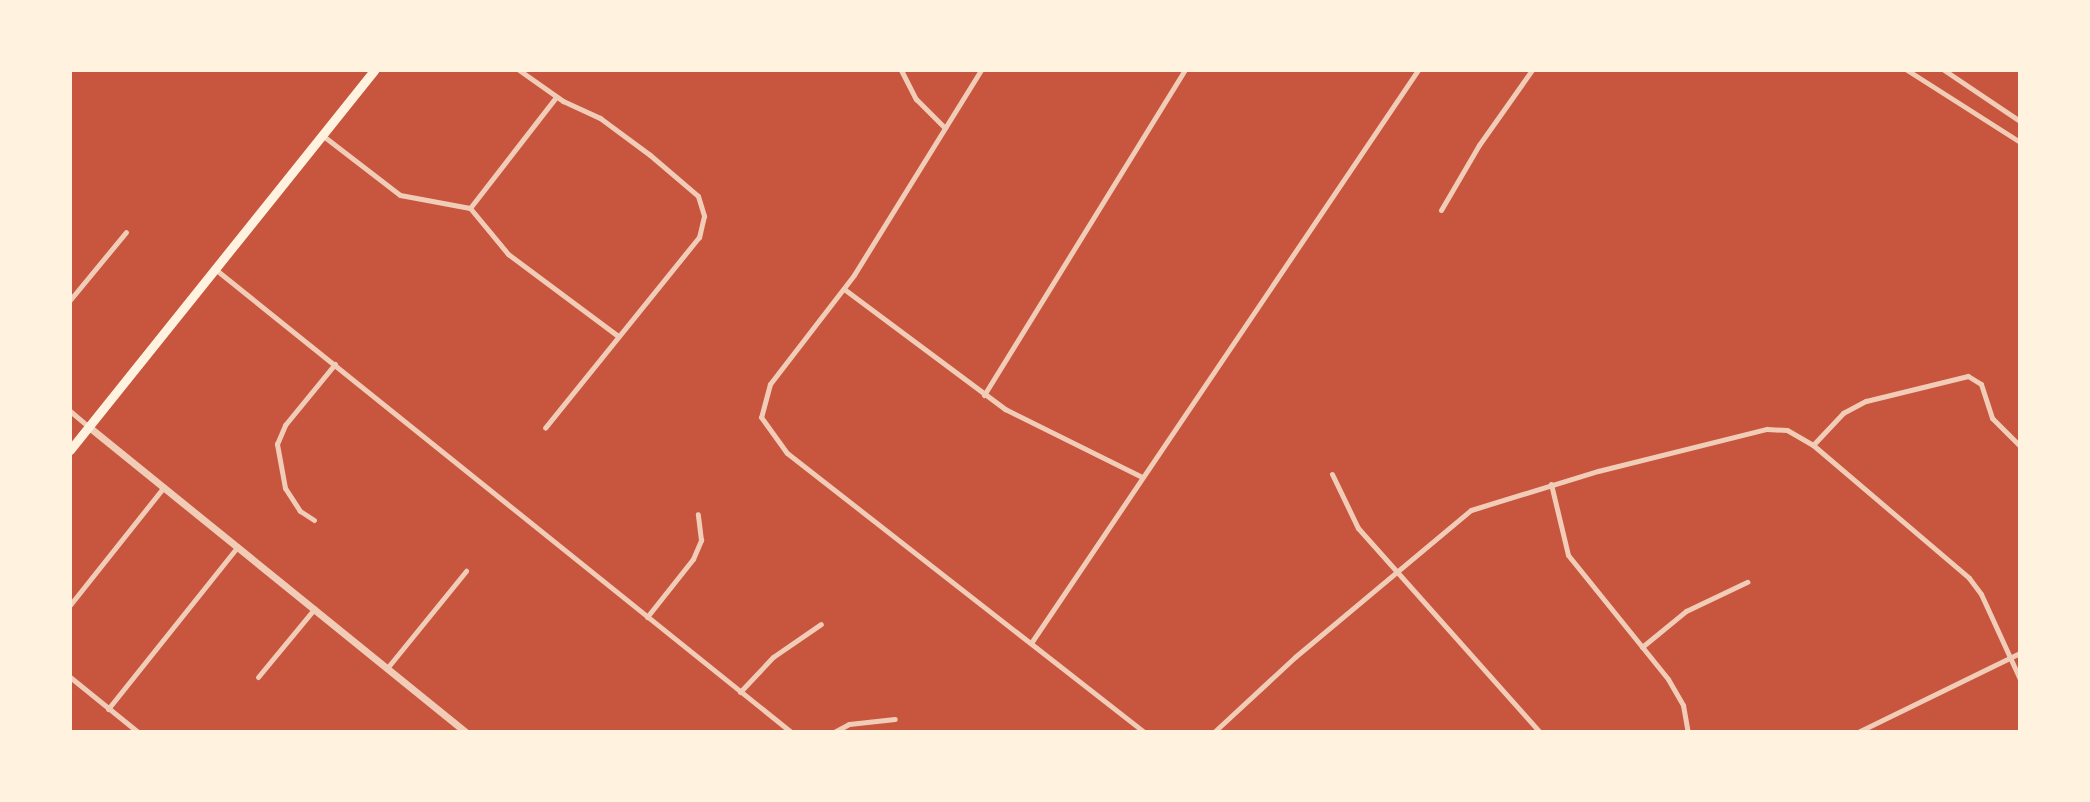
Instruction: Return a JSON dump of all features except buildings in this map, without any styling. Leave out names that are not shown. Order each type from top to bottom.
[{"type":"main road","points":[[70,450],[374,70]]},
{"type":"street","points":[[519,70],[556,97],[600,118],[688,186],[701,203],[704,227],[699,237],[545,428]]},
{"type":"street","points":[[901,70],[916,99],[945,128]]},
{"type":"street","points":[[981,70],[844,289],[770,384],[761,406],[764,425],[787,453],[1144,732]]},
{"type":"street","points":[[984,395],[1185,70]]},
{"type":"street","points":[[1031,643],[1418,70]]},
{"type":"street","points":[[1441,211],[1532,70]]},
{"type":"street","points":[[1907,70],[2020,142]]},
{"type":"street","points":[[1944,70],[2020,121]]},
{"type":"street","points":[[470,208],[556,97]]},
{"type":"street","points":[[322,135],[400,195],[470,208],[508,254],[618,336]]},
{"type":"street","points":[[70,300],[126,232]]},
{"type":"street","points":[[215,269],[791,732]]},
{"type":"street","points":[[844,289],[984,395],[1142,477]]},
{"type":"street","points":[[314,520],[300,511],[285,488],[277,444],[285,425],[335,364]]},
{"type":"street","points":[[1813,445],[1843,413],[1866,401],[1972,377],[1981,384],[1992,418],[2020,446]]},
{"type":"street","points":[[70,411],[466,732]]},
{"type":"street","points":[[1214,732],[1398,570],[1471,510],[1551,484],[1767,429],[1787,430],[1813,445],[1969,578],[1981,594],[2020,679]]},
{"type":"street","points":[[1332,474],[1347,512],[1540,732]]},
{"type":"street","points":[[1551,484],[1568,555],[1677,692],[1688,732]]},
{"type":"street","points":[[70,605],[164,486]]},
{"type":"street","points":[[647,617],[693,559],[701,540],[698,514]]},
{"type":"street","points":[[108,709],[238,546]]},
{"type":"street","points":[[388,667],[466,571]]},
{"type":"street","points":[[1642,647],[1686,611],[1747,582]]},
{"type":"street","points":[[258,677],[315,608]]},
{"type":"street","points":[[740,692],[773,657],[821,624]]},
{"type":"street","points":[[1858,732],[2020,653]]},
{"type":"street","points":[[70,677],[138,732]]},
{"type":"street","points":[[834,732],[849,724],[895,719]]}]
